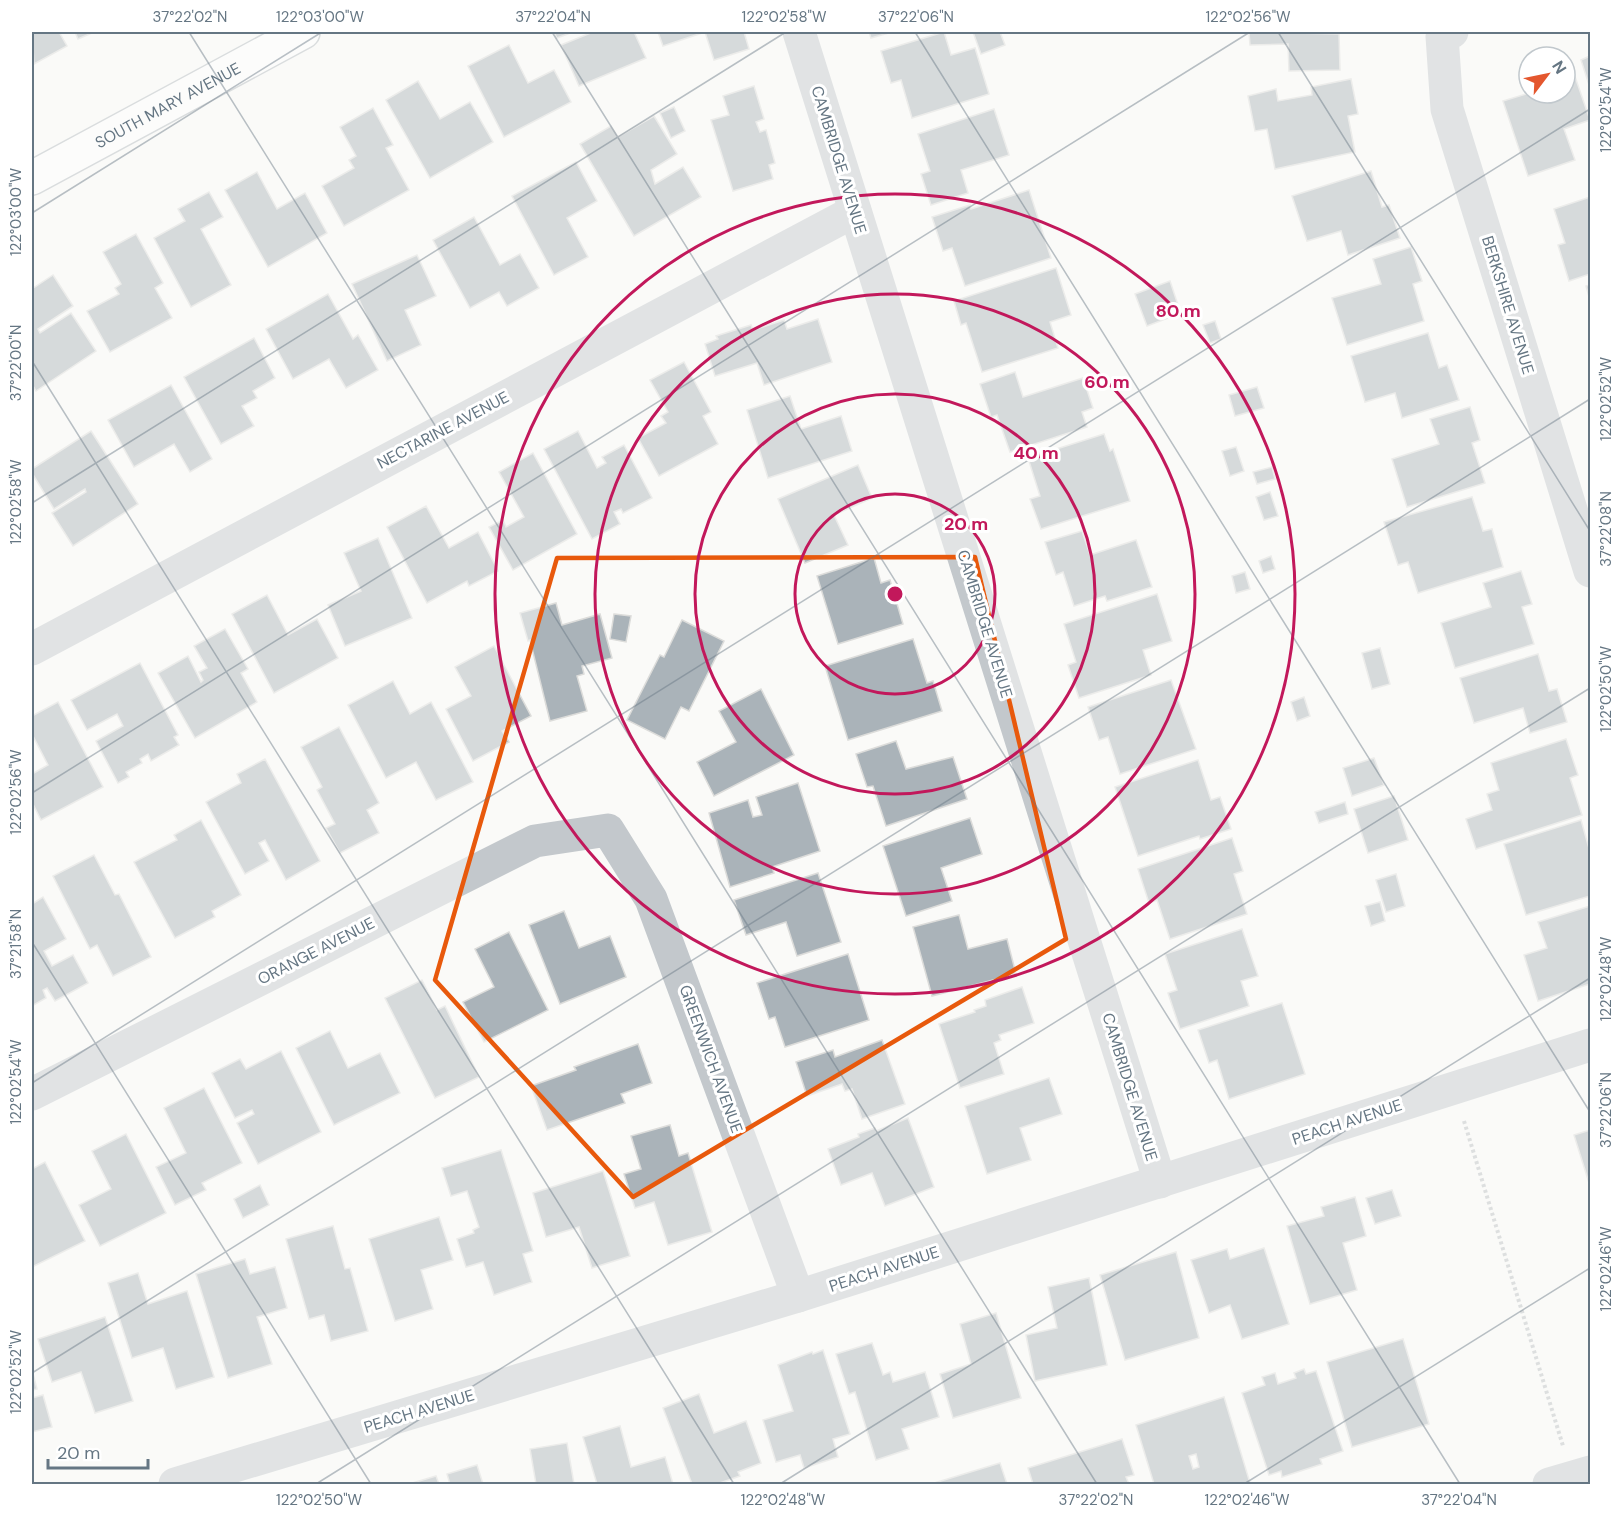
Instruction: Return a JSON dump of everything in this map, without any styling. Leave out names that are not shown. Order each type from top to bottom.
[{"type":"main road","name":"SOUTH MARY AVENUE","points":[[32,178],[303,32]]},
{"type":"street","name":"CAMBRIDGE AVENUE","points":[[799,32],[1160,1182]]},
{"type":"street","name":"BERKSHIRE AVENUE","points":[[1447,34],[1447,109],[1590,571]]},
{"type":"street","name":"NECTARINE AVENUE","points":[[32,649],[855,211]]},
{"type":"street","name":"ORANGE AVENUE","points":[[32,1094],[536,841],[608,830]]},
{"type":"street","name":"GREENWICH AVENUE","points":[[608,830],[651,899],[798,1296]]},
{"type":"street","name":"PEACH AVENUE","points":[[175,1485],[798,1296],[1590,1045]]},
{"type":"path","points":[[1463,1118],[1571,1478]]},
{"type":"highlighted area","points":[[975,557],[1066,939],[633,1197],[435,980],[557,558]]},
{"type":"building","points":[[32,32],[59,32],[67,46],[34,64]]},
{"type":"building","points":[[75,32],[94,32],[78,39]]},
{"type":"building","points":[[554,32],[573,32],[557,38]]},
{"type":"building","points":[[593,32],[634,32],[646,58],[579,86],[561,45]]},
{"type":"building","points":[[658,32],[705,32],[663,46]]},
{"type":"building","points":[[705,32],[744,32],[749,49],[714,60]]},
{"type":"building","points":[[869,32],[892,32],[871,38]]},
{"type":"building","points":[[944,32],[951,55],[975,48],[989,94],[912,118],[901,80],[891,83],[881,51]]},
{"type":"building","points":[[973,32],[1000,32],[1005,45],[981,54]]},
{"type":"building","points":[[1249,32],[1339,34],[1340,70],[1289,71],[1288,44],[1250,45]]},
{"type":"building","points":[[509,45],[528,83],[554,70],[571,102],[504,137],[468,66]]},
{"type":"building","points":[[1590,56],[1590,88],[1581,60]]},
{"type":"building","points":[[1351,79],[1358,114],[1348,116],[1355,152],[1275,169],[1267,129],[1255,131],[1248,96],[1276,89],[1278,101],[1312,95],[1311,87]]},
{"type":"building","points":[[418,81],[440,119],[470,102],[493,142],[430,178],[386,100]]},
{"type":"building","points":[[1577,82],[1590,120],[1564,129],[1575,160],[1528,176],[1503,101],[1517,97],[1517,105],[1577,105]]},
{"type":"building","points":[[754,86],[764,119],[756,122],[760,132],[766,130],[775,163],[769,165],[773,179],[733,191],[711,120],[729,115],[723,96]]},
{"type":"building","points":[[674,107],[685,131],[671,138],[660,113]]},
{"type":"building","points":[[373,108],[393,145],[386,148],[409,190],[344,226],[322,186],[354,168],[349,160],[356,156],[340,127]]},
{"type":"building","points":[[994,109],[1009,155],[961,170],[968,193],[931,205],[921,174],[930,171],[918,134]]},
{"type":"building","points":[[654,116],[677,154],[651,170],[655,184],[683,167],[701,197],[634,236],[580,144],[611,126],[618,137]]},
{"type":"building","points":[[576,162],[597,201],[567,218],[588,257],[554,275],[512,196]]},
{"type":"building","points":[[1371,171],[1382,207],[1389,205],[1400,238],[1348,255],[1341,231],[1307,241],[1292,196]]},
{"type":"building","points":[[257,172],[277,209],[305,193],[327,233],[268,267],[225,190]]},
{"type":"building","points":[[1029,190],[1051,258],[965,286],[952,248],[943,251],[932,217],[970,205],[971,209]]},
{"type":"building","points":[[209,192],[223,217],[201,229],[231,285],[191,307],[154,238],[185,221],[178,209]]},
{"type":"building","points":[[1590,197],[1590,274],[1569,281],[1558,245],[1565,243],[1554,209]]},
{"type":"building","points":[[474,217],[500,265],[520,254],[539,288],[507,306],[499,292],[470,308],[433,240]]},
{"type":"building","points":[[136,234],[163,283],[155,288],[172,318],[110,352],[87,311],[119,294],[115,288],[121,284],[103,252]]},
{"type":"building","points":[[1411,247],[1422,281],[1413,284],[1424,321],[1347,345],[1332,298],[1381,284],[1373,259]]},
{"type":"building","points":[[417,255],[436,296],[405,310],[421,345],[387,361],[352,284]]},
{"type":"building","points":[[1056,268],[1071,315],[1050,322],[1058,348],[982,372],[966,323],[961,325],[954,301]]},
{"type":"building","points":[[53,275],[73,306],[38,329],[40,333],[71,313],[96,351],[36,391],[32,384],[32,289]]},
{"type":"building","points":[[1170,281],[1179,308],[1175,310],[1176,315],[1147,326],[1135,294]]},
{"type":"building","points":[[1590,285],[1590,300],[1586,286]]},
{"type":"building","points":[[328,294],[353,339],[358,335],[378,370],[346,388],[329,359],[293,379],[266,329]]},
{"type":"building","points":[[818,319],[832,362],[764,385],[757,363],[715,376],[705,344],[718,339],[716,336],[751,325],[753,330],[784,320],[787,329]]},
{"type":"building","points":[[1215,321],[1221,339],[1210,343],[1203,325]]},
{"type":"building","points":[[1428,333],[1439,368],[1447,365],[1459,400],[1402,418],[1395,393],[1365,402],[1351,356]]},
{"type":"building","points":[[254,338],[275,378],[253,391],[257,398],[242,406],[254,426],[221,444],[184,377]]},
{"type":"building","points":[[684,362],[711,412],[703,416],[718,444],[659,476],[638,438],[666,423],[661,416],[668,412],[650,380]]},
{"type":"building","points":[[1015,372],[1023,397],[1083,378],[1093,408],[1082,412],[1087,427],[1010,452],[997,415],[991,417],[980,384]]},
{"type":"building","points":[[171,385],[212,459],[190,472],[174,444],[134,467],[108,420]]},
{"type":"building","points":[[1257,387],[1264,408],[1235,416],[1229,395]]},
{"type":"building","points":[[790,396],[801,429],[841,416],[852,451],[768,478],[747,410]]},
{"type":"building","points":[[1470,407],[1480,440],[1472,443],[1485,483],[1407,507],[1392,459],[1439,444],[1430,419]]},
{"type":"building","points":[[91,431],[138,504],[73,546],[52,513],[86,492],[85,489],[54,509],[32,473],[32,469]]},
{"type":"building","points":[[578,431],[597,468],[606,463],[602,457],[624,445],[652,498],[623,513],[621,509],[614,512],[620,524],[592,539],[544,449]]},
{"type":"building","points":[[1104,434],[1110,451],[1113,449],[1130,501],[1041,529],[1030,499],[1040,496],[1028,458]]},
{"type":"building","points":[[1236,447],[1244,471],[1230,476],[1222,451]]},
{"type":"building","points":[[533,453],[577,534],[513,570],[489,527],[503,520],[506,527],[524,517],[499,472]]},
{"type":"building","points":[[858,465],[872,498],[834,515],[848,545],[805,563],[778,499]]},
{"type":"building","points":[[1272,467],[1275,479],[1257,484],[1253,472]]},
{"type":"building","points":[[1270,492],[1278,516],[1264,520],[1256,497]]},
{"type":"building","points":[[1472,497],[1483,531],[1492,529],[1503,567],[1418,593],[1408,562],[1398,565],[1384,522]]},
{"type":"building","points":[[426,506],[449,548],[478,532],[498,571],[469,586],[467,581],[427,603],[387,527]]},
{"type":"building","points":[[1082,531],[1090,555],[1136,540],[1152,587],[1107,601],[1105,596],[1074,606],[1063,572],[1056,575],[1045,542]]},
{"type":"building","points":[[378,538],[412,618],[345,646],[328,605],[361,591],[344,553]]},
{"type":"building","points":[[1271,556],[1275,569],[1263,573],[1259,561]]},
{"type":"building","points":[[874,558],[881,583],[890,580],[903,624],[838,644],[817,576]]},
{"type":"building","points":[[1521,571],[1532,604],[1522,607],[1534,644],[1455,668],[1441,623],[1491,607],[1483,583]]},
{"type":"building","points":[[1245,572],[1250,589],[1236,593],[1232,576]]},
{"type":"building","points":[[1157,594],[1172,641],[1143,650],[1151,675],[1079,698],[1068,665],[1076,662],[1064,624]]},
{"type":"building","points":[[267,595],[288,635],[317,619],[338,658],[274,693],[232,614]]},
{"type":"building","points":[[556,603],[562,625],[600,614],[612,658],[582,666],[584,674],[577,676],[587,711],[550,721],[530,640],[528,641],[520,613]]},
{"type":"building","points":[[614,614],[631,616],[626,642],[610,639]]},
{"type":"building","points":[[682,620],[724,641],[689,711],[681,707],[665,739],[627,720],[660,655],[664,657]]},
{"type":"building","points":[[225,629],[248,669],[241,673],[257,702],[195,738],[158,673],[188,656],[201,682],[203,680],[199,672],[207,668],[194,646]]},
{"type":"building","points":[[913,639],[927,683],[933,681],[942,711],[848,740],[825,666]]},
{"type":"building","points":[[494,646],[531,716],[502,731],[509,742],[473,761],[446,709],[471,696],[455,667]]},
{"type":"building","points":[[1380,648],[1390,684],[1372,689],[1362,653]]},
{"type":"building","points":[[1538,654],[1549,691],[1557,689],[1567,722],[1530,733],[1523,708],[1474,723],[1460,678]]},
{"type":"building","points":[[140,663],[178,735],[174,737],[179,745],[151,761],[148,754],[140,759],[142,763],[126,772],[129,777],[118,783],[96,741],[123,726],[117,714],[87,730],[71,700]]},
{"type":"building","points":[[1171,680],[1196,749],[1120,774],[1108,737],[1099,740],[1088,707]]},
{"type":"building","points":[[393,681],[410,714],[431,702],[473,782],[436,800],[416,762],[386,778],[348,705]]},
{"type":"building","points":[[761,689],[794,755],[714,796],[697,762],[736,742],[719,711]]},
{"type":"building","points":[[1304,697],[1310,716],[1297,721],[1291,702]]},
{"type":"building","points":[[58,702],[103,787],[41,820],[32,802],[32,774],[48,765],[32,734],[32,716]]},
{"type":"building","points":[[339,727],[379,803],[367,810],[379,833],[340,853],[326,828],[335,824],[317,790],[322,787],[301,747]]},
{"type":"building","points":[[1566,739],[1578,775],[1570,778],[1582,815],[1476,849],[1466,819],[1492,810],[1487,794],[1499,790],[1491,763]]},
{"type":"building","points":[[896,741],[906,769],[953,757],[967,799],[886,826],[873,786],[867,787],[856,754]]},
{"type":"building","points":[[1374,758],[1384,785],[1352,796],[1343,768]]},
{"type":"building","points":[[265,759],[320,861],[286,880],[265,840],[259,843],[269,861],[245,874],[206,802],[241,783],[237,774]]},
{"type":"building","points":[[1198,760],[1211,800],[1220,797],[1231,829],[1200,839],[1199,836],[1138,856],[1115,787]]},
{"type":"building","points":[[798,783],[820,851],[772,867],[774,873],[730,887],[709,813],[748,800],[753,817],[762,815],[756,797]]},
{"type":"building","points":[[1394,796],[1408,840],[1368,853],[1354,809]]},
{"type":"building","points":[[1345,802],[1348,814],[1319,823],[1315,812]]},
{"type":"building","points":[[970,818],[982,854],[941,868],[952,901],[906,916],[883,846]]},
{"type":"building","points":[[201,820],[241,895],[212,911],[215,917],[175,938],[134,862],[177,840],[174,835]]},
{"type":"building","points":[[1581,820],[1590,852],[1590,896],[1526,915],[1504,844]]},
{"type":"building","points":[[1232,838],[1243,871],[1234,874],[1247,914],[1170,939],[1157,900],[1149,903],[1138,869]]},
{"type":"building","points":[[94,855],[115,895],[119,894],[151,957],[113,976],[97,945],[90,949],[53,876]]},
{"type":"building","points":[[818,873],[841,942],[797,956],[786,922],[746,935],[734,900]]},
{"type":"building","points":[[1396,874],[1405,906],[1386,912],[1376,880]]},
{"type":"building","points":[[43,897],[66,939],[44,951],[52,966],[73,955],[88,983],[55,1001],[47,988],[43,990],[46,998],[32,1006],[32,904]]},
{"type":"building","points":[[1380,902],[1385,921],[1371,926],[1365,906]]},
{"type":"building","points":[[1590,906],[1590,984],[1538,1001],[1524,955],[1547,948],[1538,922]]},
{"type":"building","points":[[564,911],[579,948],[610,936],[626,977],[560,1004],[529,925]]},
{"type":"building","points":[[959,915],[968,949],[1007,939],[1016,974],[932,996],[913,927]]},
{"type":"building","points":[[1242,929],[1258,976],[1241,981],[1249,1006],[1180,1029],[1168,993],[1177,990],[1165,954]]},
{"type":"building","points":[[509,932],[548,1010],[484,1042],[463,1002],[494,987],[475,949]]},
{"type":"building","points":[[848,954],[869,1020],[785,1047],[775,1017],[769,1019],[757,983]]},
{"type":"building","points":[[422,980],[437,1010],[445,1006],[479,1077],[435,1098],[385,998]]},
{"type":"building","points":[[1022,987],[1034,1023],[999,1035],[1001,1040],[994,1043],[1004,1074],[960,1088],[939,1024],[975,1012],[974,1010],[986,1006],[985,1000]]},
{"type":"building","points":[[1282,1003],[1305,1074],[1229,1099],[1217,1060],[1209,1063],[1198,1030]]},
{"type":"building","points":[[330,1031],[348,1068],[380,1053],[400,1093],[334,1125],[296,1048]]},
{"type":"building","points":[[882,1040],[905,1104],[862,1119],[852,1089],[845,1091],[842,1084],[807,1096],[796,1062],[833,1050],[835,1057]]},
{"type":"building","points":[[638,1044],[652,1083],[621,1094],[625,1103],[547,1130],[531,1086],[576,1070],[574,1067]]},
{"type":"building","points":[[281,1051],[321,1132],[258,1164],[237,1123],[254,1114],[252,1110],[235,1118],[212,1073],[240,1059],[246,1069]]},
{"type":"building","points":[[1049,1078],[1062,1114],[1020,1128],[1031,1160],[987,1174],[965,1106]]},
{"type":"building","points":[[204,1088],[242,1163],[202,1183],[206,1190],[175,1205],[156,1167],[186,1153],[164,1108]]},
{"type":"building","points":[[908,1118],[934,1187],[885,1206],[872,1173],[841,1185],[828,1149],[859,1137],[858,1134],[875,1128],[876,1131]]},
{"type":"building","points":[[670,1125],[679,1156],[688,1153],[712,1232],[668,1245],[654,1202],[635,1208],[624,1174],[641,1169],[631,1136]]},
{"type":"building","points":[[1590,1130],[1590,1186],[1574,1135]]},
{"type":"building","points":[[126,1134],[166,1213],[100,1246],[79,1205],[111,1189],[92,1151]]},
{"type":"building","points":[[501,1150],[533,1251],[523,1254],[532,1282],[494,1295],[483,1262],[466,1267],[457,1239],[474,1233],[473,1230],[479,1227],[467,1191],[451,1196],[442,1168]]},
{"type":"building","points":[[45,1162],[85,1241],[32,1267],[32,1169]]},
{"type":"building","points":[[603,1171],[630,1256],[592,1268],[579,1227],[546,1237],[533,1193]]},
{"type":"building","points":[[260,1185],[269,1205],[243,1218],[234,1199]]},
{"type":"building","points":[[1392,1190],[1401,1216],[1375,1224],[1366,1198]]},
{"type":"building","points":[[1355,1197],[1366,1236],[1343,1243],[1357,1290],[1310,1304],[1287,1226],[1324,1216],[1321,1207]]},
{"type":"building","points":[[439,1217],[453,1260],[421,1270],[433,1309],[395,1321],[369,1239]]},
{"type":"building","points":[[333,1226],[345,1269],[350,1268],[368,1331],[331,1341],[324,1315],[309,1319],[286,1239]]},
{"type":"building","points":[[1264,1248],[1289,1324],[1242,1339],[1230,1305],[1209,1313],[1191,1260],[1227,1249],[1230,1259]]},
{"type":"building","points":[[1176,1252],[1199,1338],[1125,1360],[1100,1275]]},
{"type":"building","points":[[245,1259],[250,1274],[275,1267],[287,1308],[257,1317],[272,1364],[228,1378],[196,1274]]},
{"type":"building","points":[[138,1273],[148,1304],[187,1291],[214,1377],[176,1389],[163,1348],[132,1358],[108,1283]]},
{"type":"building","points":[[1089,1278],[1107,1365],[1035,1381],[1026,1335],[1057,1328],[1048,1287]]},
{"type":"building","points":[[996,1313],[1021,1398],[953,1418],[940,1374],[971,1364],[960,1324]]},
{"type":"building","points":[[105,1317],[133,1401],[95,1413],[81,1372],[52,1382],[38,1339]]},
{"type":"building","points":[[1403,1339],[1429,1424],[1352,1447],[1327,1362]]},
{"type":"building","points":[[872,1343],[883,1375],[890,1372],[893,1382],[925,1372],[939,1417],[902,1429],[909,1449],[876,1460],[855,1392],[849,1394],[836,1354]]},
{"type":"building","points":[[823,1350],[850,1434],[833,1439],[838,1457],[804,1468],[800,1455],[776,1462],[763,1420],[793,1411],[778,1365]]},
{"type":"building","points":[[1304,1369],[1306,1374],[1316,1371],[1343,1451],[1320,1459],[1322,1464],[1282,1477],[1281,1471],[1269,1475],[1242,1393],[1265,1385],[1262,1377],[1275,1373],[1278,1384],[1296,1378],[1294,1373]]},
{"type":"building","points":[[32,1370],[37,1389],[32,1390]]},
{"type":"building","points":[[699,1394],[714,1433],[746,1421],[761,1463],[738,1472],[740,1476],[717,1484],[692,1484],[663,1408]]},
{"type":"building","points":[[43,1395],[52,1427],[32,1432],[32,1398]]},
{"type":"building","points":[[1224,1397],[1250,1483],[1154,1484],[1136,1425]],"holes":[[[1196,1454],[1199,1467],[1193,1469],[1189,1456]]]},
{"type":"building","points":[[620,1426],[631,1467],[665,1457],[673,1484],[597,1484],[583,1437]]},
{"type":"building","points":[[1122,1439],[1134,1475],[1126,1477],[1129,1484],[1033,1484],[1028,1468]]},
{"type":"building","points":[[567,1443],[574,1484],[536,1484],[530,1449]]},
{"type":"building","points":[[1000,1463],[1007,1484],[931,1484]]},
{"type":"building","points":[[477,1465],[483,1484],[450,1484],[447,1474]]},
{"type":"building","points":[[436,1476],[439,1484],[409,1484]]}]
